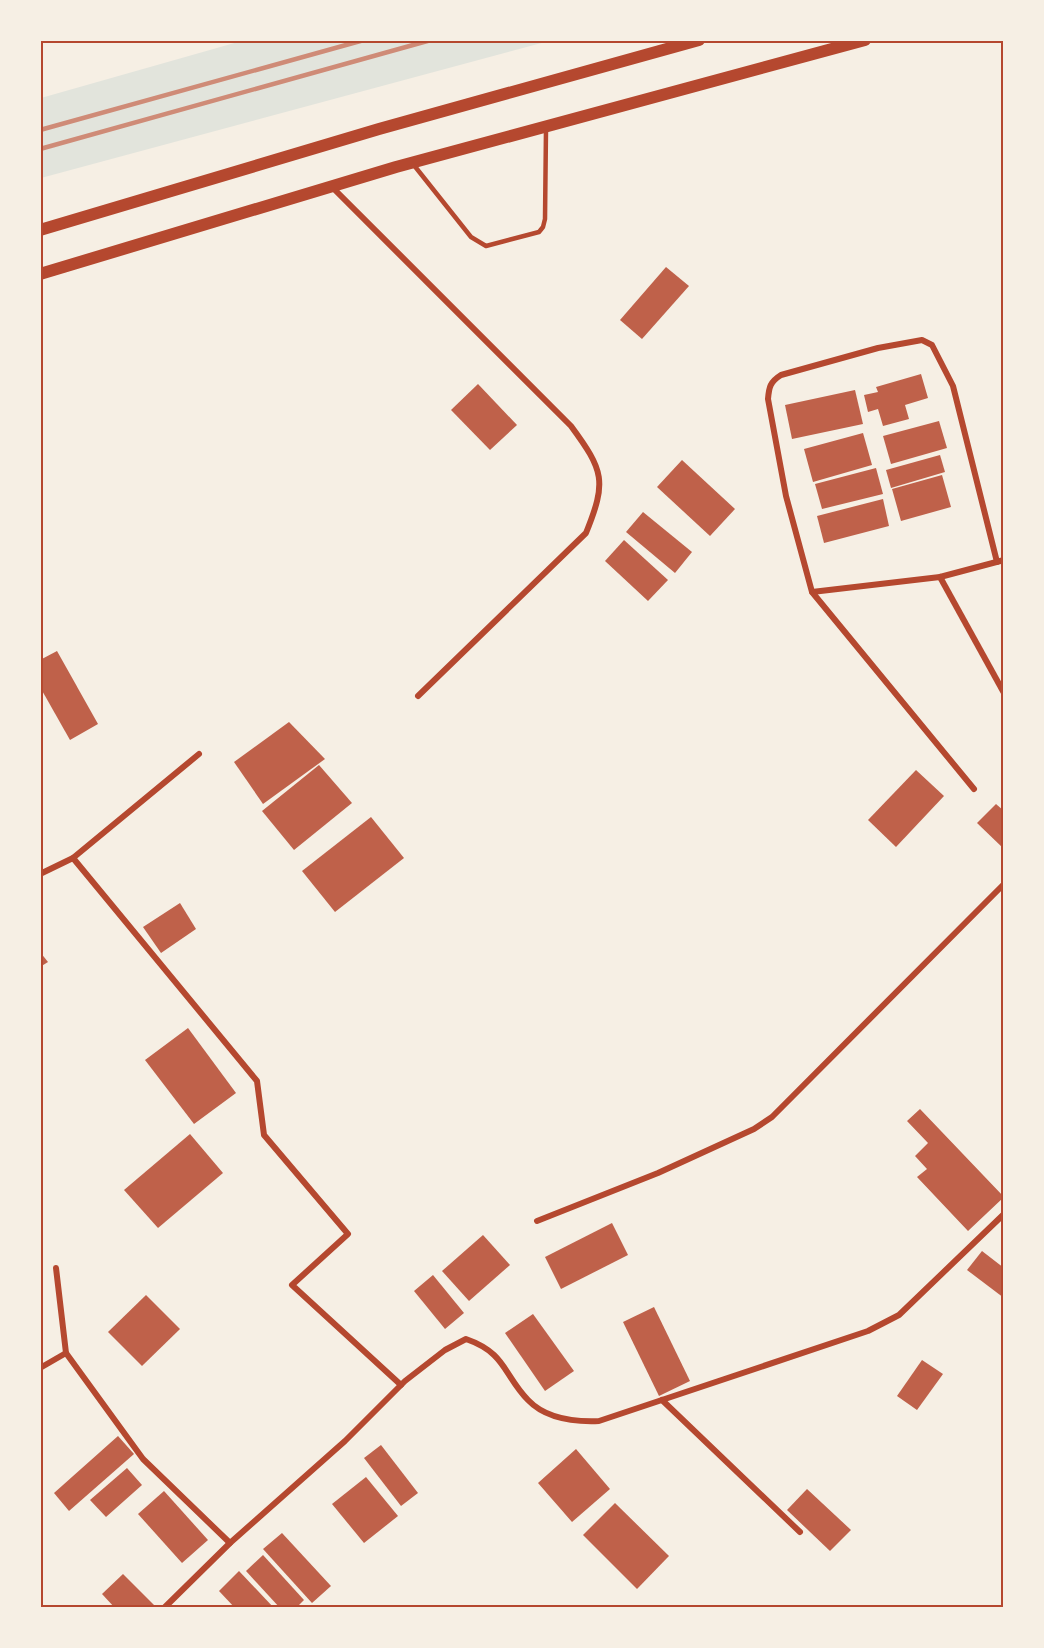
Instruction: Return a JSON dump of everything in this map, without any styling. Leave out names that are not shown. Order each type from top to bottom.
[{"type":"main road","points":[[40,230],[379,129],[699,40]]},
{"type":"main road","points":[[40,274],[412,163],[865,40]]},
{"type":"street","points":[[331,186],[571,426],[592,454],[601,481],[596,509],[586,533],[418,696]]},
{"type":"street","points":[[812,592],[940,577],[1000,561],[953,386],[932,345],[922,340],[878,348],[782,375],[773,380],[769,386],[768,399],[786,496],[812,592],[975,789]]},
{"type":"street","points":[[940,577],[1004,693]]},
{"type":"street","points":[[40,874],[73,858],[199,754]]},
{"type":"street","points":[[73,858],[257,1081],[264,1135],[348,1234],[292,1285],[401,1385]]},
{"type":"street","points":[[537,1221],[658,1173],[754,1129],[772,1117],[1004,884]]},
{"type":"street","points":[[164,1608],[230,1543],[345,1441],[401,1385],[445,1350],[466,1339],[493,1352],[529,1402],[551,1415],[574,1422],[598,1421],[868,1331],[899,1315],[1004,1214]]},
{"type":"street","points":[[56,1268],[66,1353],[143,1459],[230,1543]]},
{"type":"street","points":[[40,1368],[66,1353]]},
{"type":"street","points":[[662,1400],[800,1532]]},
{"type":"lane","points":[[412,163],[471,237],[478,242],[486,246],[528,235],[538,232],[543,227],[545,219],[546,126]]},
{"type":"shaded area","points":[[245,40],[549,41],[41,178],[41,98]]},
{"type":"building","points":[[666,267],[689,286],[642,339],[620,320]]},
{"type":"building","points":[[921,374],[928,398],[905,405],[909,419],[883,426],[878,409],[868,412],[864,395],[878,392],[876,387]]},
{"type":"building","points":[[478,384],[517,425],[490,450],[451,410]]},
{"type":"building","points":[[855,390],[863,424],[792,439],[785,405]]},
{"type":"building","points":[[939,421],[947,448],[891,464],[883,436]]},
{"type":"building","points":[[863,433],[872,465],[813,482],[804,449]]},
{"type":"building","points":[[940,455],[945,472],[891,488],[886,470]]},
{"type":"building","points":[[682,460],[735,509],[710,536],[657,487]]},
{"type":"building","points":[[876,468],[883,494],[822,509],[815,484]]},
{"type":"building","points":[[942,475],[951,507],[901,521],[892,489]]},
{"type":"building","points":[[883,499],[889,526],[824,543],[817,516]]},
{"type":"building","points":[[643,512],[692,552],[675,573],[626,532]]},
{"type":"building","points":[[624,540],[668,580],[648,601],[605,561]]},
{"type":"building","points":[[57,651],[98,724],[70,740],[40,687],[40,660]]},
{"type":"building","points":[[289,722],[325,759],[263,804],[234,762]]},
{"type":"building","points":[[319,765],[352,803],[294,850],[262,811]]},
{"type":"building","points":[[916,770],[944,796],[896,847],[868,820]]},
{"type":"building","points":[[996,804],[1004,811],[1004,849],[977,823]]},
{"type":"building","points":[[371,817],[404,858],[335,912],[302,871]]},
{"type":"building","points":[[180,903],[196,929],[161,953],[143,927]]},
{"type":"building","points":[[40,952],[48,962],[40,967]]},
{"type":"building","points":[[188,1028],[236,1093],[194,1124],[145,1060]]},
{"type":"building","points":[[920,1109],[1004,1197],[968,1231],[917,1177],[927,1169],[915,1156],[928,1143],[907,1121]]},
{"type":"building","points":[[190,1134],[223,1173],[158,1228],[124,1190]]},
{"type":"building","points":[[612,1223],[628,1255],[561,1289],[545,1257]]},
{"type":"building","points":[[483,1235],[510,1265],[469,1301],[442,1271]]},
{"type":"building","points":[[982,1251],[1004,1268],[1004,1298],[967,1270]]},
{"type":"building","points":[[433,1275],[464,1313],[445,1329],[414,1291]]},
{"type":"building","points":[[146,1295],[180,1329],[142,1366],[108,1332]]},
{"type":"building","points":[[654,1307],[690,1381],[659,1396],[623,1322]]},
{"type":"building","points":[[533,1314],[574,1371],[545,1391],[505,1333]]},
{"type":"building","points":[[922,1360],[943,1374],[917,1410],[897,1396]]},
{"type":"building","points":[[118,1436],[134,1454],[69,1511],[54,1493]]},
{"type":"building","points":[[381,1445],[418,1493],[401,1506],[364,1458]]},
{"type":"building","points":[[576,1449],[610,1489],[572,1522],[538,1483]]},
{"type":"building","points":[[127,1468],[142,1485],[106,1517],[90,1500]]},
{"type":"building","points":[[366,1477],[398,1516],[364,1543],[332,1504]]},
{"type":"building","points":[[807,1489],[851,1530],[830,1551],[787,1510]]},
{"type":"building","points":[[164,1491],[208,1540],[182,1563],[138,1514]]},
{"type":"building","points":[[615,1503],[669,1556],[637,1589],[583,1535]]},
{"type":"building","points":[[282,1533],[331,1586],[312,1603],[263,1549]]},
{"type":"building","points":[[263,1555],[304,1600],[296,1608],[280,1608],[246,1571]]},
{"type":"building","points":[[239,1571],[274,1608],[235,1608],[219,1591]]},
{"type":"building","points":[[123,1574],[157,1608],[115,1608],[102,1594]]},
{"type":"railway","points":[[40,130],[364,40]]},
{"type":"railway","points":[[40,149],[431,40]]}]
